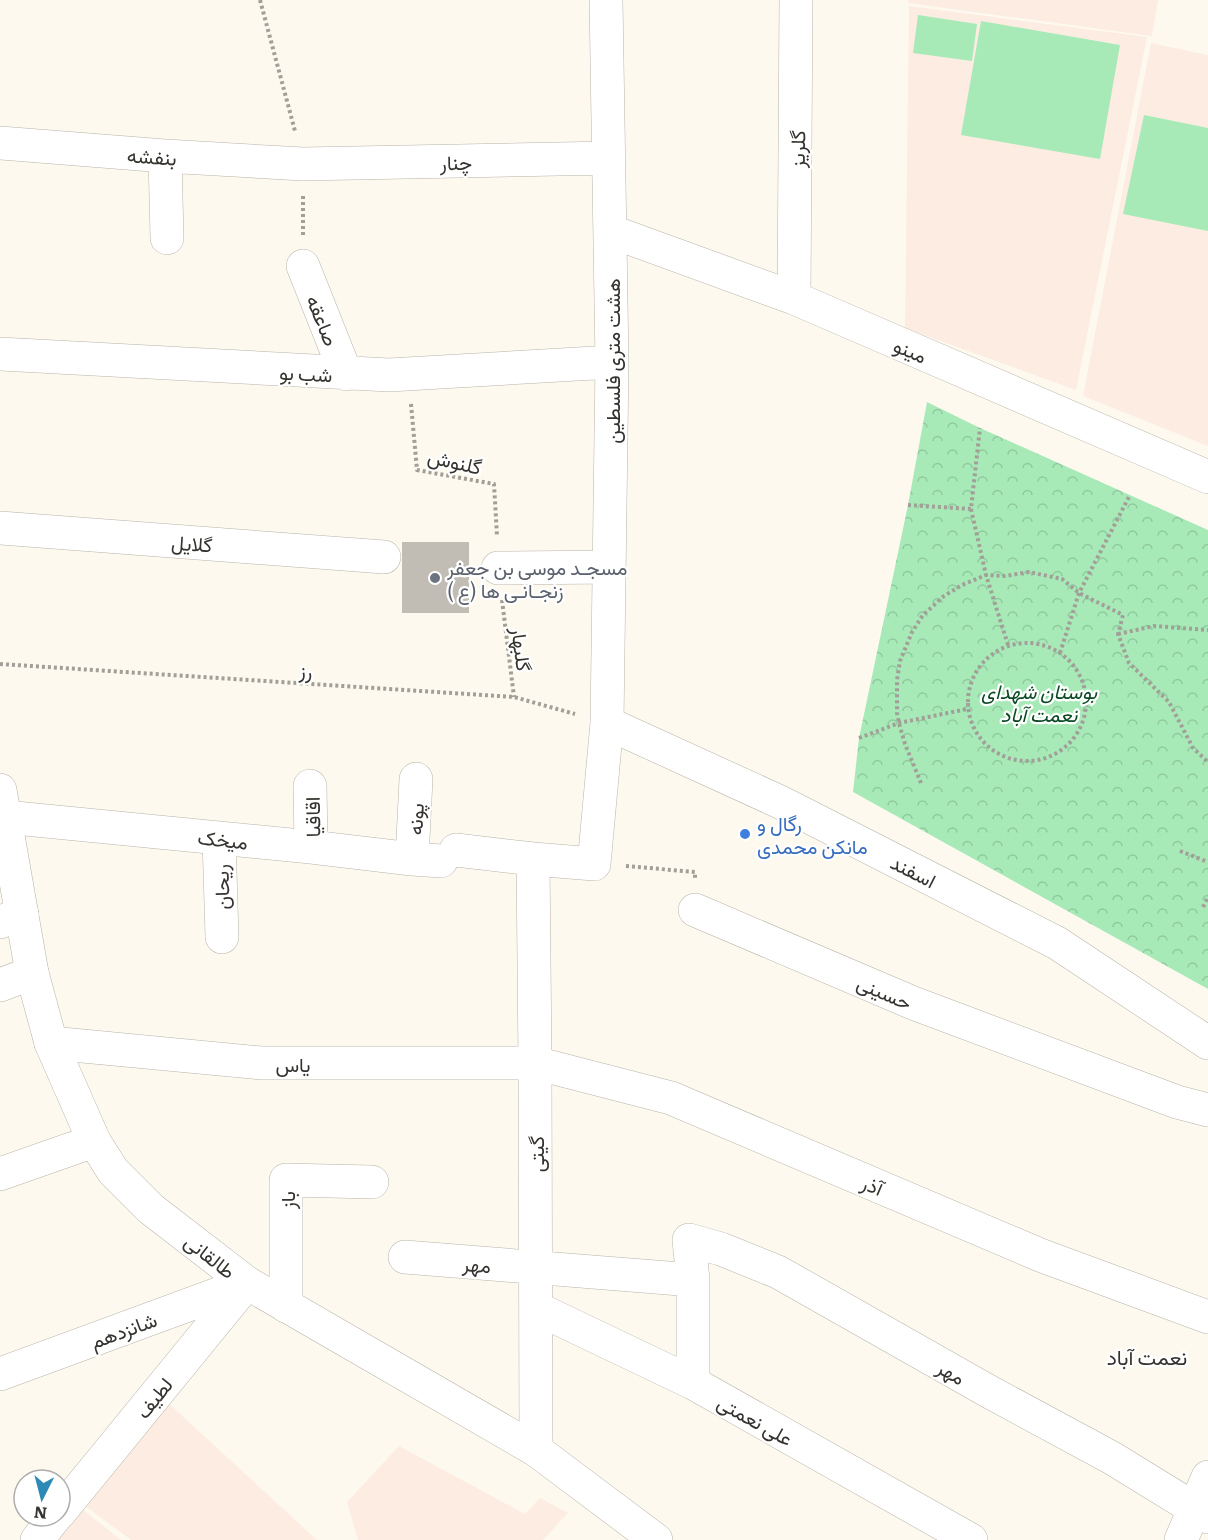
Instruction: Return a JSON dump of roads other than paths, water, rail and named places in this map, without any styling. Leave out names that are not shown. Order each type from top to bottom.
[{"type":"street","name":"هشت متری فلسطین","points":[[594,864],[607,723],[612,362],[606,0]]},
{"type":"street","name":"گلریز","points":[[794,298],[796,0]]},
{"type":"street","name":"بنفشه","points":[[0,142],[165,156],[303,164]]},
{"type":"street","points":[[165,156],[167,238]]},
{"type":"street","name":"چنار","points":[[303,164],[609,158]]},
{"type":"street","name":"مینو","points":[[610,231],[794,298],[1208,477]]},
{"type":"street","name":"صاعقه","points":[[303,266],[346,374]]},
{"type":"street","name":"شب بو","points":[[0,354],[389,375],[612,362]]},
{"type":"street","name":"گلایل","points":[[0,528],[384,557]]},
{"type":"street","points":[[498,568],[609,567]]},
{"type":"street","name":"اسفند","points":[[607,723],[780,802],[1057,943],[1208,1043]]},
{"type":"street","name":"پونه","points":[[416,780],[436,857]]},
{"type":"street","name":"اقاقیا","points":[[310,786],[311,847]]},
{"type":"street","name":"میخک","points":[[2,804],[219,838],[436,857],[533,859],[594,864]]},
{"type":"street","name":"طالقانی","points":[[2,804],[11,918],[32,973],[51,1043],[94,1141],[113,1171],[151,1209],[247,1283],[536,1450],[656,1540]]},
{"type":"street","name":"ریحان","points":[[219,838],[222,937]]},
{"type":"street","name":"گیتی","points":[[533,859],[536,1450]]},
{"type":"street","name":"حسینی","points":[[696,910],[913,1003],[1177,1102],[1208,1110]]},
{"type":"street","points":[[0,985],[32,973]]},
{"type":"street","name":"یاس","points":[[51,1043],[261,1063],[535,1063]]},
{"type":"street","name":"آذر","points":[[535,1063],[671,1098],[1040,1255],[1208,1317]]},
{"type":"street","points":[[0,1174],[94,1141]]},
{"type":"street","name":"باز","points":[[286,1306],[286,1180],[372,1182]]},
{"type":"street","name":"مهر","points":[[405,1257],[693,1280],[689,1240],[721,1249],[778,1272],[1112,1458],[1201,1513]]},
{"type":"street","points":[[693,1280],[693,1383]]},
{"type":"street","name":"شانزدهم","points":[[0,1374],[247,1283]]},
{"type":"street","name":"لطیف","points":[[72,1497],[247,1283]]},
{"type":"street","name":"علی نعمتی","points":[[536,1308],[693,1383],[971,1540]]},
{"type":"street","points":[[1181,1540],[1201,1513],[1208,1478]]},
{"type":"street","points":[[37,1540],[46,1528]]},
{"type":"place","name":"مسجـد موسی بن جعفر ( ع) زنجـانـی ها","points":[[435,578]]},
{"type":"place","name":"رگال و مانکن محمدی","points":[[745,834]]},
{"type":"district","name":"نعمت آباد","points":[[1147,1355]]},
{"type":"park label","name":"بوستان شهدای نعمت آباد","points":[[1039,702]]}]
